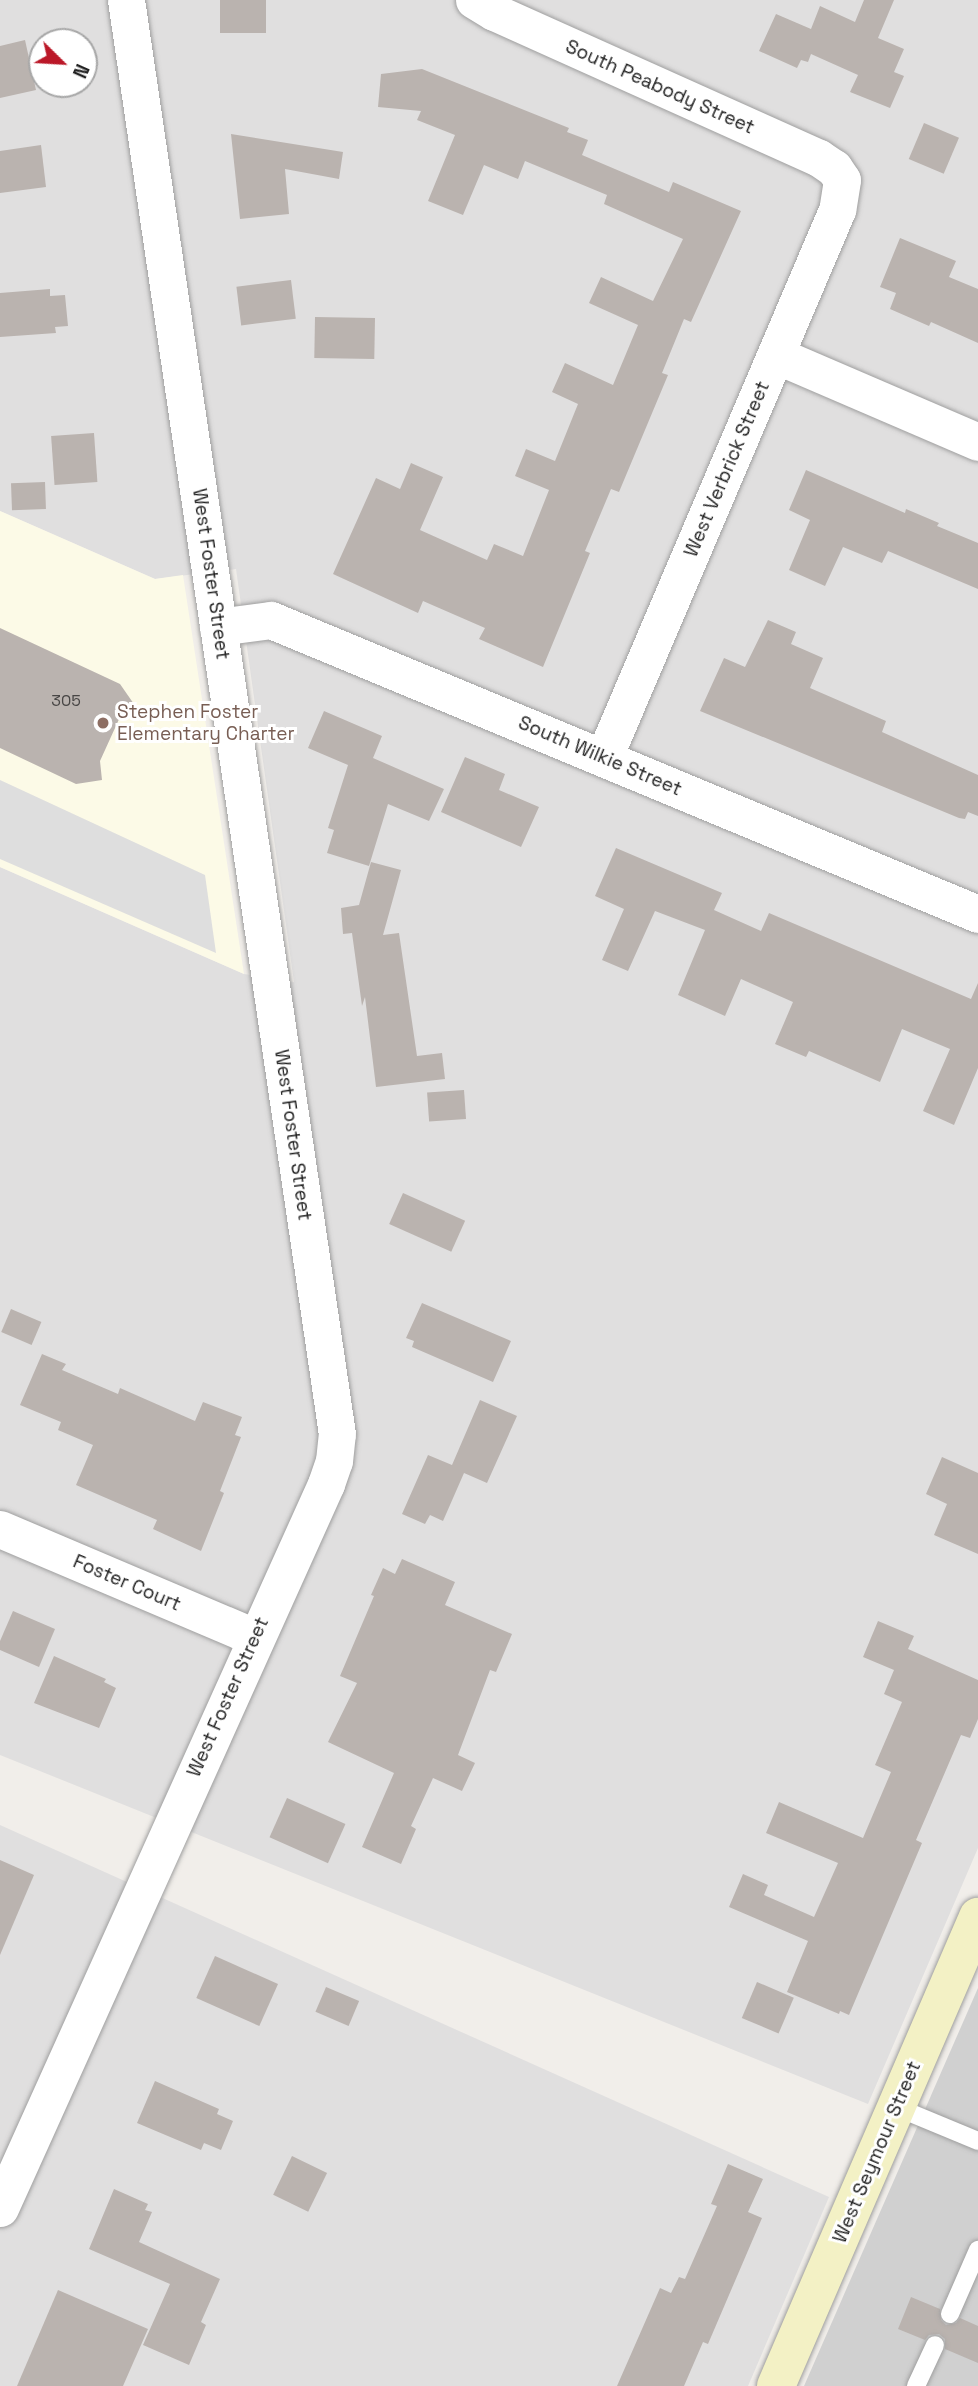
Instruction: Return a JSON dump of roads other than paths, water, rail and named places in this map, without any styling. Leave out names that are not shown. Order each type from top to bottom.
[{"type":"street","name":"West Foster Street","points":[[0,2208],[326,1484],[334,1461],[337,1434],[126,0]]},
{"type":"street","name":"South Peabody Street","points":[[474,0],[494,12],[819,158],[834,168],[842,180]]},
{"type":"street","name":"West Verbrick Street","points":[[604,757],[837,210],[842,180]]},
{"type":"street","points":[[776,355],[978,442]]},
{"type":"street","name":"South Wilkie Street","points":[[218,627],[271,620],[978,914]]},
{"type":"street","name":"Foster Court","points":[[0,1529],[255,1637]]},
{"type":"street","name":"West Seymour Street","points":[[776,2386],[978,1917]]},
{"type":"lane","points":[[896,2106],[978,2141]]},
{"type":"lane","points":[[950,2314],[978,2250]]},
{"type":"lane","points":[[916,2386],[936,2345]]},
{"type":"place","name":"Stephen Foster Elementary Charter","points":[[103,723]]}]
